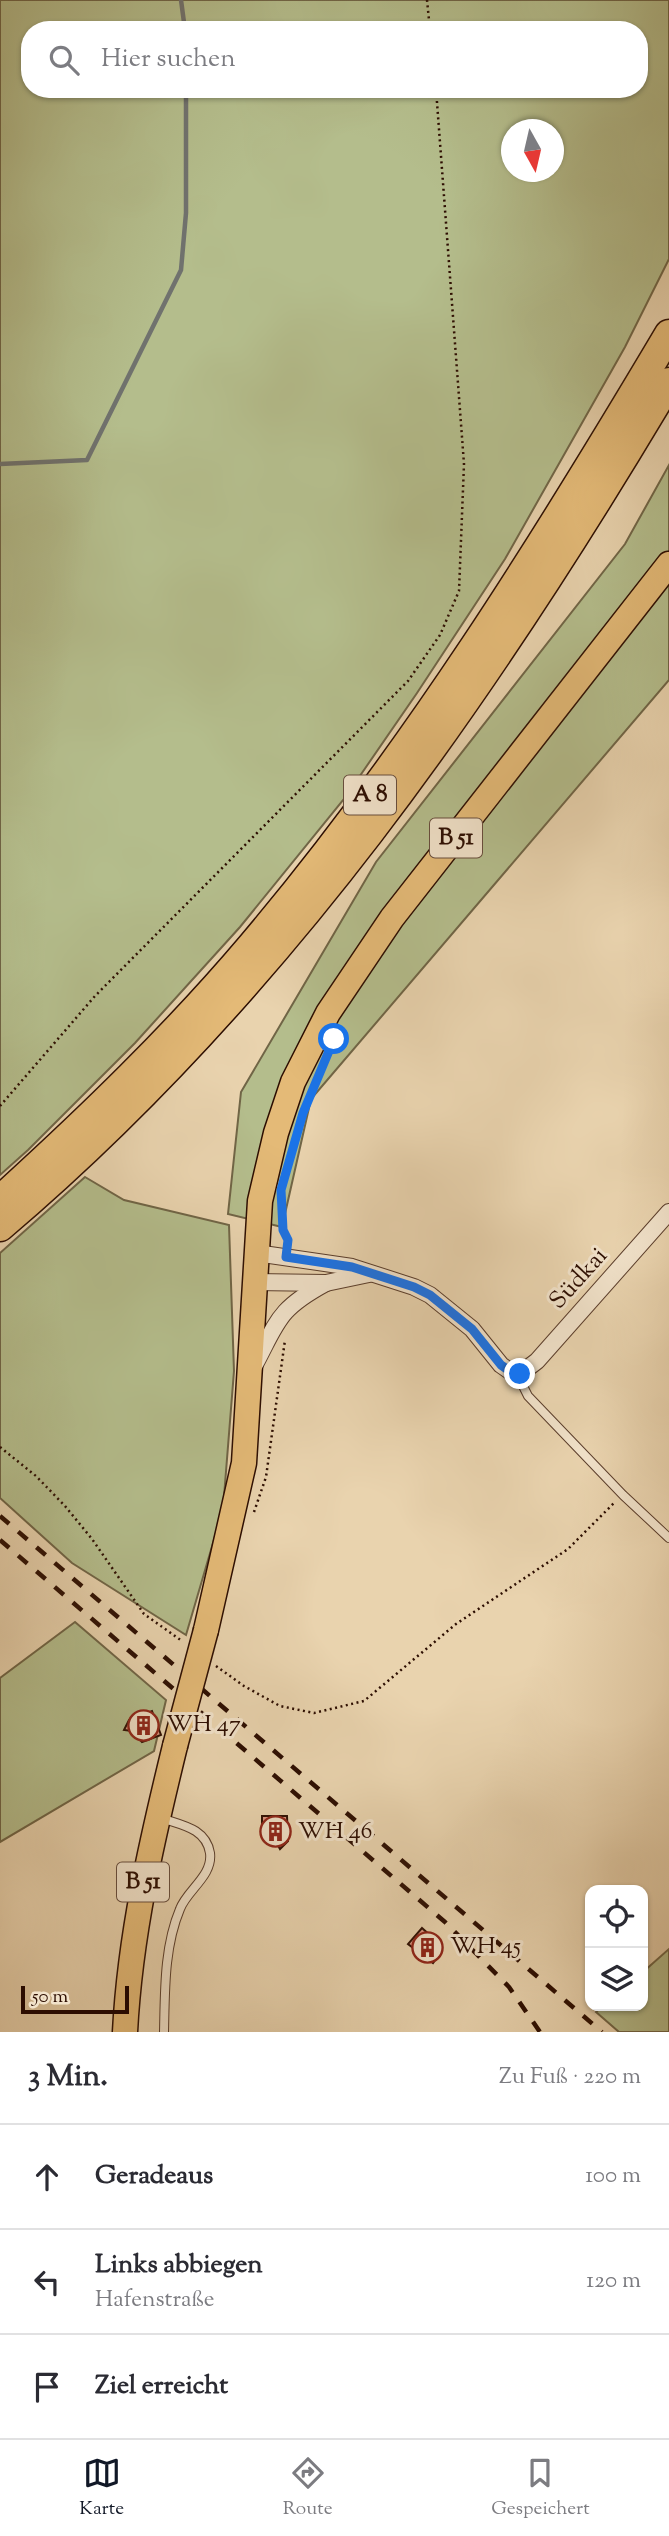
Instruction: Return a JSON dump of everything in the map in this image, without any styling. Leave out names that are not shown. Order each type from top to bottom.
[{"type":"highway","name":"A 8","points":[[0,1200],[121,1087],[187,1019],[252,945],[324,856],[418,728],[546,539],[669,334]]},
{"type":"highway","name":"A 8","points":[[0,1227],[108,1128],[202,1033],[339,872],[446,729],[531,605],[669,382]]},
{"type":"main road","name":"B 51","points":[[126,2028],[132,1952],[142,1887],[176,1746],[197,1638],[242,1476],[251,1374],[260,1201],[276,1133],[293,1082],[328,1013],[392,918],[669,564]]},
{"type":"street","name":"Südkai","points":[[520,1374],[537,1361],[669,1212]]},
{"type":"street","points":[[256,1253],[352,1267],[394,1279],[430,1295],[472,1329],[501,1365],[520,1374]]},
{"type":"street","points":[[254,1282],[326,1283],[369,1274]]},
{"type":"street","points":[[251,1374],[279,1317],[306,1294],[326,1283]]},
{"type":"lane","points":[[520,1374],[528,1396],[623,1495],[669,1538]]},
{"type":"lane","points":[[158,1817],[197,1830],[207,1842],[211,1856],[205,1874],[180,1908],[174,1928],[166,1972],[163,2032]]},
{"type":"path","points":[[427,0],[429,21]]},
{"type":"path","points":[[0,1106],[95,996],[408,681],[440,635],[459,591],[464,464],[437,98]]},
{"type":"path","points":[[281,1190],[283,1230],[288,1240],[286,1257]]},
{"type":"path","points":[[253,1516],[266,1477],[285,1338]]},
{"type":"path","points":[[0,1447],[36,1476],[65,1506],[145,1614],[197,1638]]},
{"type":"path","points":[[211,1662],[244,1686],[280,1706],[314,1713],[364,1701],[456,1624],[568,1549],[623,1495]]},
{"type":"green space","points":[[0,0],[669,0],[669,259],[625,347],[505,559],[344,799],[240,927],[135,1043],[0,1175]]},
{"type":"green space","points":[[669,465],[669,680],[311,1099],[282,1227],[228,1214],[241,1092],[376,862],[625,544]]},
{"type":"green space","points":[[85,1177],[124,1200],[229,1225],[234,1371],[223,1509],[186,1635],[72,1563],[0,1498],[0,1253]]},
{"type":"green space","points":[[75,1622],[166,1700],[154,1751],[0,1842],[0,1678]]},
{"type":"green space","points":[[669,1949],[669,2032],[619,2032],[596,2012],[648,2011],[648,1968]]},
{"type":"building","name":"WH 47","points":[[152,1711],[161,1735],[142,1742],[132,1731],[124,1730],[129,1720]]},
{"type":"building","name":"WH 46","points":[[262,1816],[287,1816],[288,1841],[280,1849],[276,1842],[262,1837]]},
{"type":"building","name":"WH 45","points":[[422,1928],[442,1946],[442,1951],[433,1963],[408,1944]]},
{"type":"waterway","points":[[181,0],[184,21]]},
{"type":"waterway","points":[[0,464],[87,460],[181,270],[186,213],[186,98]]},
{"type":"railway","points":[[0,1516],[602,2032]]},
{"type":"railway","points":[[0,1540],[445,1922],[509,1987],[540,2032]]},
{"type":"place","name":"WH 47","points":[[143,1725]]},
{"type":"place","name":"WH 46","points":[[275,1832]]},
{"type":"place","name":"WH 45","points":[[427,1947]]},
{"type":"route","points":[[334,1039],[303,1113],[281,1190],[283,1230],[288,1240],[286,1257],[352,1267],[414,1287],[430,1295],[472,1329],[501,1365],[515,1374],[520,1374]]}]
